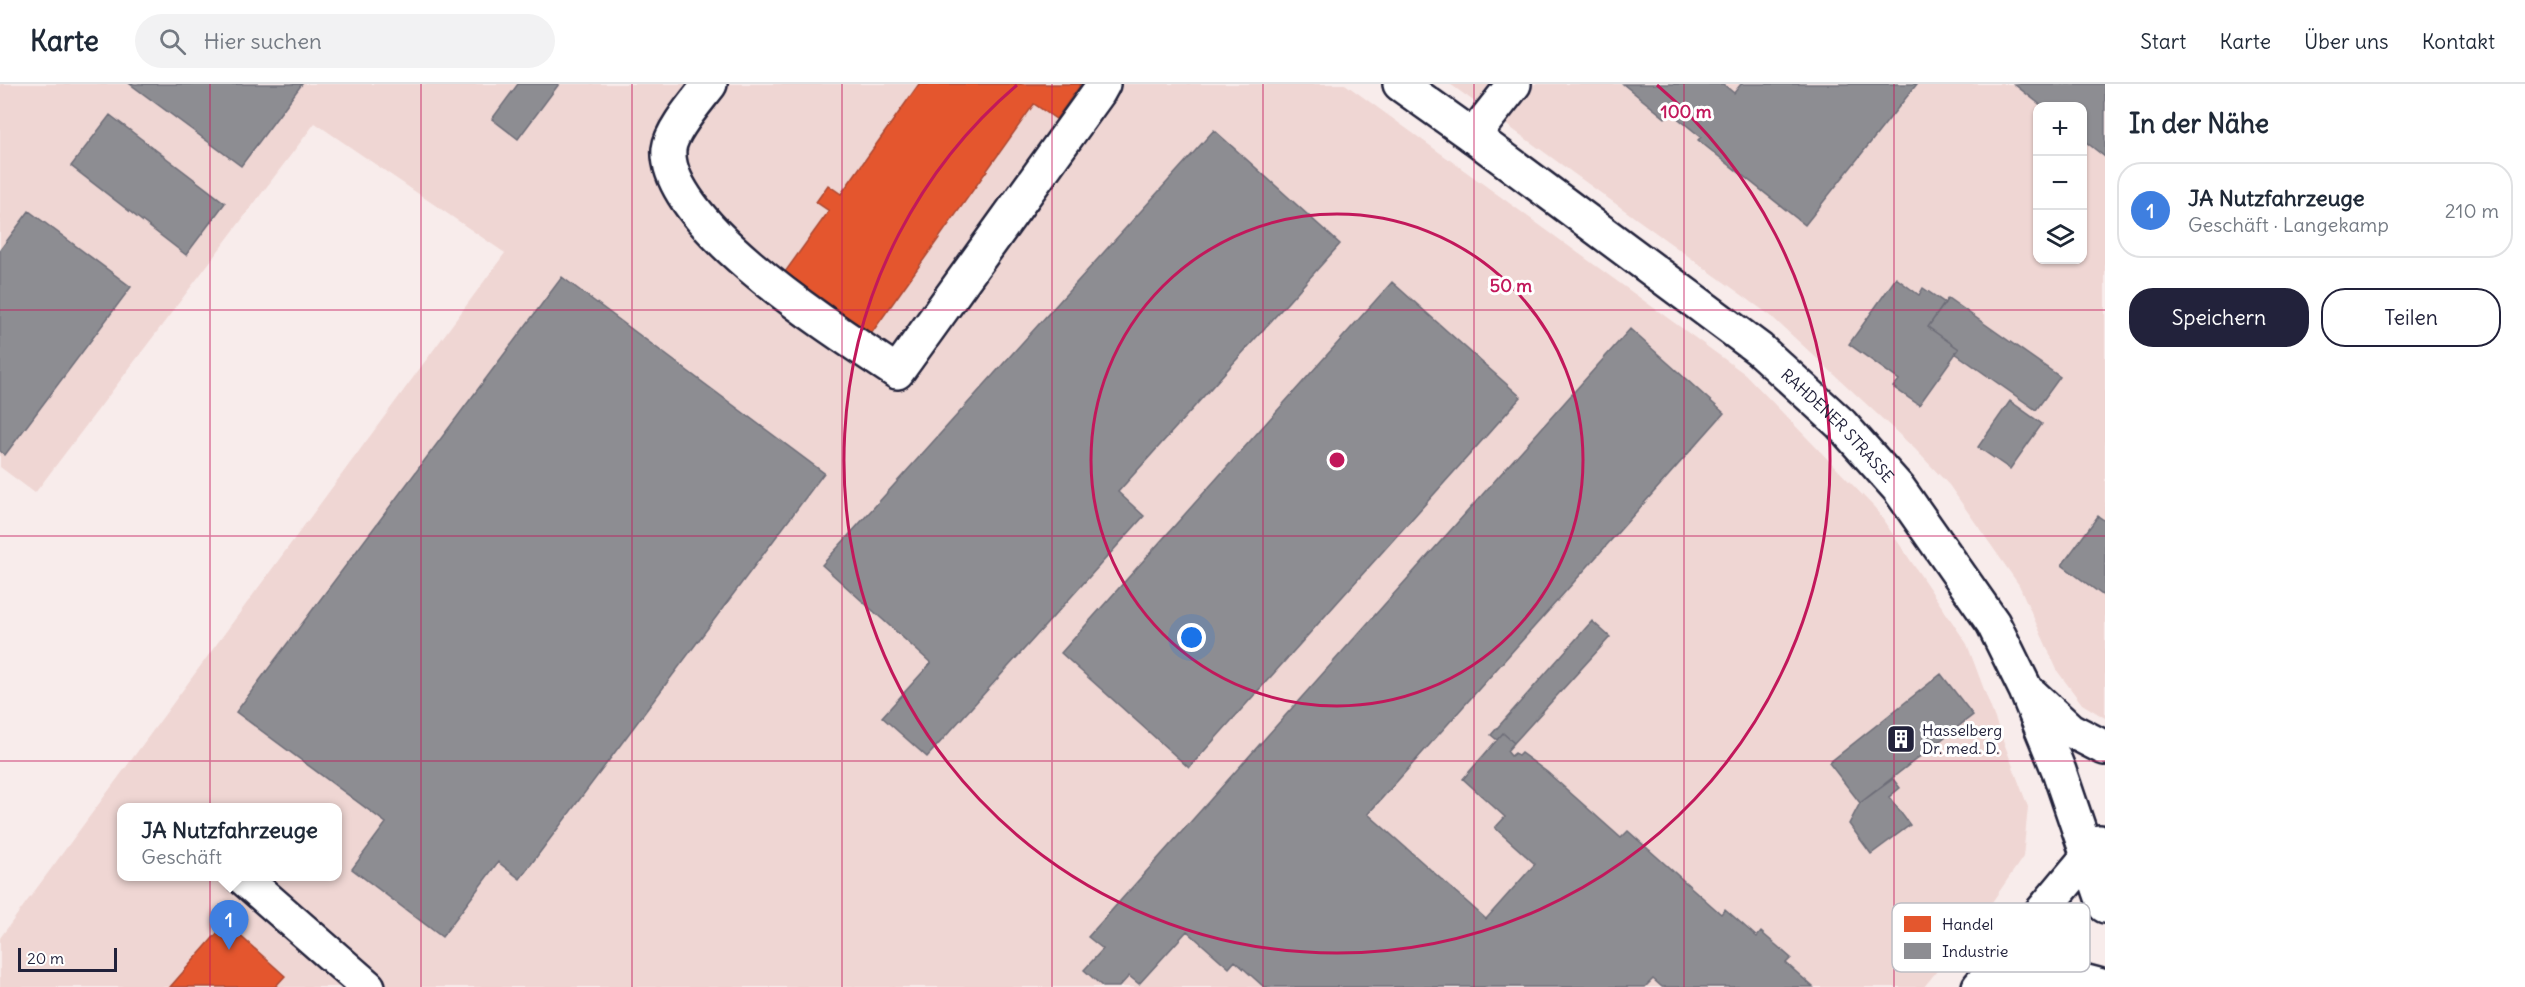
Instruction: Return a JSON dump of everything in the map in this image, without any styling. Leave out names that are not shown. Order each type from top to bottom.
[{"type":"street","points":[[710,84],[682,122],[669,148],[672,173],[689,206],[730,248],[804,310],[897,372],[1103,84]]},
{"type":"street","name":"RAHDENER STRASSE","points":[[1400,84],[1759,349],[1841,424],[1899,489],[1952,561],[1993,623],[2026,690],[2059,771],[2096,847],[2105,906]]},
{"type":"street","points":[[1473,136],[1514,84]]},
{"type":"street","points":[[2026,690],[2070,730],[2105,748]]},
{"type":"street","points":[[2049,903],[2096,847]]},
{"type":"street","points":[[247,881],[368,987]]},
{"type":"street","points":[[1979,987],[1992,972]]},
{"type":"street","points":[[2002,987],[2013,980],[2051,974],[2105,987]]},
{"type":"shaded area","points":[[0,84],[1345,84],[1745,374],[1875,508],[1967,644],[2028,807],[2023,857],[1991,903],[1892,903],[1892,972],[1936,972],[1924,987],[0,987],[0,938],[505,253],[315,123],[35,493],[0,467]]},
{"type":"shaded area","points":[[1450,84],[2105,84],[2105,718],[2082,704],[2058,672],[2019,585],[1949,485],[1915,449],[1771,316]]},
{"type":"building: Handel","points":[[919,84],[1081,84],[1056,119],[1034,104],[871,334],[785,272],[829,211],[816,202],[828,185],[841,194]]},
{"type":"building: Handel","points":[[226,923],[285,976],[275,987],[170,987]]},
{"type":"building: Industrie","points":[[130,84],[302,84],[241,166]]},
{"type":"building: Industrie","points":[[518,84],[559,84],[518,139],[492,119]]},
{"type":"building: Industrie","points":[[1623,84],[1723,84],[1734,93],[1741,84],[1917,84],[1805,225],[1698,140],[1701,137],[1670,112],[1665,118]]},
{"type":"building: Industrie","points":[[2014,84],[2105,84],[2105,157],[2087,143],[2087,102],[2037,102]]},
{"type":"building: Industrie","points":[[110,115],[225,203],[186,255],[71,166]]},
{"type":"building: Industrie","points":[[1214,130],[1340,244],[1118,492],[1144,516],[927,757],[882,717],[931,663],[822,565]]},
{"type":"building: Industrie","points":[[29,211],[131,287],[5,455],[0,451],[0,250]]},
{"type":"building: Industrie","points":[[562,277],[824,473],[520,879],[498,862],[442,937],[352,869],[386,823],[236,712]]},
{"type":"building: Industrie","points":[[1896,278],[1919,295],[1923,288],[1945,303],[1928,327],[1959,349],[1919,405],[1893,387],[1899,380],[1849,344]]},
{"type":"building: Industrie","points":[[1392,282],[1521,397],[1189,768],[1061,653]]},
{"type":"building: Industrie","points":[[1948,298],[2060,377],[2036,410],[1955,353],[1959,349],[1928,327]]},
{"type":"building: Industrie","points":[[1630,329],[1724,413],[1368,814],[1486,919],[1535,864],[1495,828],[1505,817],[1463,779],[1503,733],[1514,743],[1507,751],[1511,756],[1515,753],[1518,756],[1521,753],[1547,772],[1621,838],[1628,831],[1721,914],[1725,909],[1757,937],[1761,932],[1791,958],[1786,963],[1813,987],[1662,987],[1653,979],[1645,987],[1264,987],[1235,961],[1229,968],[1187,931],[1139,984],[1129,976],[1119,987],[1103,987],[1084,970],[1103,949],[1088,937]]},
{"type":"building: Industrie","points":[[2010,401],[2042,424],[2010,469],[1978,447]]},
{"type":"building: Industrie","points":[[2098,516],[2105,521],[2105,597],[2062,565]]},
{"type":"building: Industrie","points":[[1592,621],[1610,637],[1514,743],[1503,733],[1497,740],[1491,735]]},
{"type":"building: Industrie","name":"Hasselberg Dr. med. D.","points":[[1941,674],[1973,715],[1860,803],[1829,763]]},
{"type":"building: Industrie","points":[[1893,779],[1900,788],[1889,797],[1910,825],[1871,854],[1849,824],[1860,803]]},
{"type":"place","name":"Hasselberg Dr. med. D.","points":[[1901,739]]},
{"type":"place","name":"JA Nutzfahrzeuge","points":[[229,950]]}]
